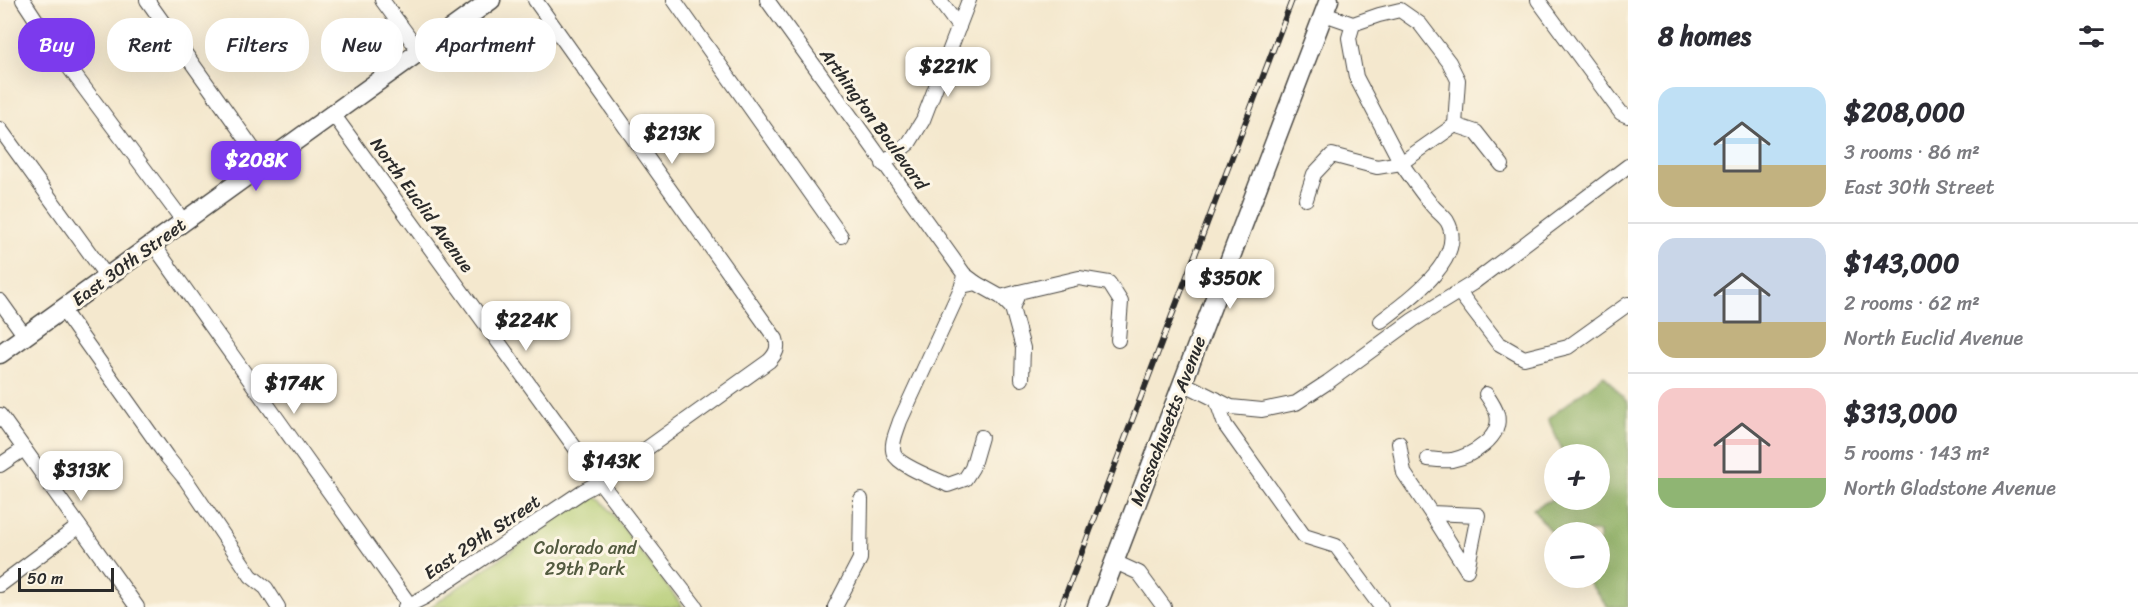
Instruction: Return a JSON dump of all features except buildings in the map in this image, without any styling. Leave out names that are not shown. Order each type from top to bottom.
[{"type":"main road","name":"East 30th Street","points":[[466,18],[491,0]]},
{"type":"main road","name":"Massachusetts Avenue","points":[[1097,607],[1326,7]]},
{"type":"main road","name":"East 30th Street","points":[[0,354],[415,56]]},
{"type":"street","points":[[23,0],[56,50],[184,222]]},
{"type":"street","points":[[147,0],[264,164]]},
{"type":"street","points":[[382,0],[415,45]]},
{"type":"street","name":"East 29th Street","points":[[407,606],[425,597],[600,482],[769,361],[778,345],[776,339],[535,0]]},
{"type":"street","points":[[674,0],[842,236]]},
{"type":"street","name":"Arthington Boulevard","points":[[767,0],[967,281]]},
{"type":"street","points":[[939,0],[958,27]]},
{"type":"street","points":[[883,164],[903,149],[917,132],[969,0]]},
{"type":"street","points":[[1538,0],[1621,113],[1628,116]]},
{"type":"street","points":[[1326,7],[1353,24]]},
{"type":"street","points":[[1353,24],[1400,10],[1420,24],[1449,62],[1458,80],[1455,125]]},
{"type":"street","points":[[1353,24],[1349,38],[1356,77],[1401,163],[1432,206],[1447,221],[1452,239],[1442,267],[1418,294],[1382,321]]},
{"type":"street","name":"North Euclid Avenue","points":[[333,114],[600,482],[696,607]]},
{"type":"street","points":[[1306,199],[1314,174],[1332,155],[1377,167],[1401,163],[1455,125]]},
{"type":"street","points":[[1455,125],[1476,132],[1502,165]]},
{"type":"street","points":[[0,129],[107,278]]},
{"type":"street","points":[[1183,383],[1231,407],[1262,410],[1296,403],[1413,320],[1459,291],[1628,166]]},
{"type":"street","points":[[153,244],[407,606]]},
{"type":"street","points":[[1001,297],[1079,278],[1109,283],[1120,302],[1118,340]]},
{"type":"street","points":[[981,437],[972,468],[965,479],[948,485],[900,462],[894,453],[894,438],[900,422],[967,281],[1001,297],[1012,308],[1023,348],[1022,379]]},
{"type":"street","points":[[1459,291],[1498,343],[1524,358],[1568,347],[1628,304]]},
{"type":"street","points":[[1012,308],[1019,292]]},
{"type":"street","points":[[0,301],[25,336]]},
{"type":"street","points":[[62,309],[167,457],[186,480],[251,576],[266,588],[278,607]]},
{"type":"street","points":[[1428,459],[1451,460],[1468,454],[1483,445],[1494,434],[1497,417],[1485,394]]},
{"type":"street","points":[[1216,399],[1225,425],[1304,536],[1336,546],[1381,607]]},
{"type":"street","points":[[0,415],[137,607]]},
{"type":"street","points":[[1399,443],[1404,473],[1431,513]]},
{"type":"street","points":[[0,465],[24,449]]},
{"type":"street","points":[[835,607],[860,559],[861,499]]},
{"type":"street","points":[[0,585],[79,526]]},
{"type":"street","points":[[1114,562],[1139,573],[1164,607]]},
{"type":"green space","points":[[1604,375],[1628,403],[1628,607],[1608,607],[1593,588],[1610,588],[1610,522],[1544,523],[1533,509],[1544,503],[1544,510],[1610,510],[1610,444],[1559,444],[1548,419]]},
{"type":"green space","name":"Colorado and 29th Park","points":[[596,496],[602,500],[683,607],[430,607],[589,497]]},
{"type":"railway","points":[[1061,607],[1292,0]]}]
